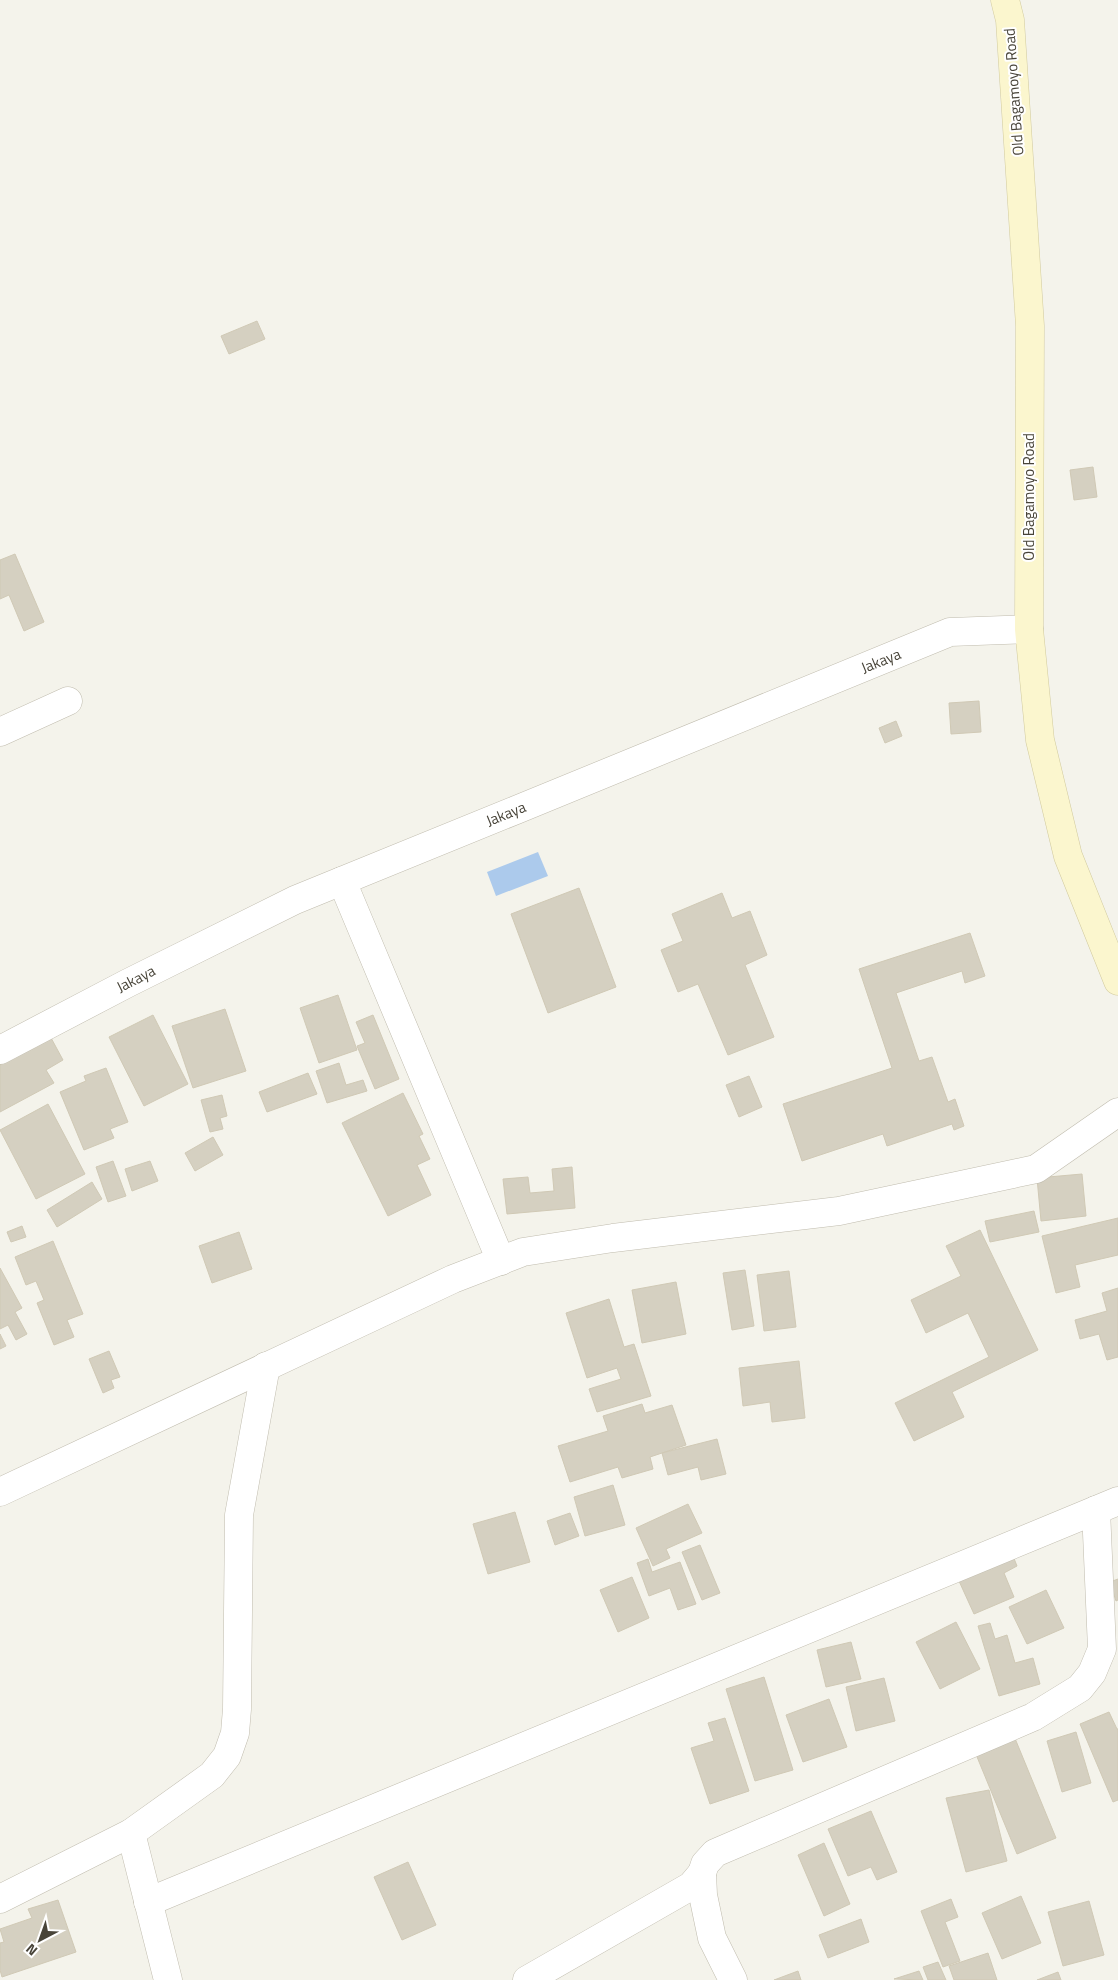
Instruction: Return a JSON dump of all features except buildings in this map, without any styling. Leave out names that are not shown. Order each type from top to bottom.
[{"type":"street","name":"Old Bagamoyo Road","points":[[1005,0],[1010,20],[1030,326],[1029,629],[1040,740],[1068,856],[1118,981]]},
{"type":"street","name":"Jakaya","points":[[0,1050],[154,970],[296,900],[950,632],[1029,629]]},
{"type":"street","points":[[0,732],[68,701]]},
{"type":"street","points":[[342,881],[501,1261]]},
{"type":"street","points":[[0,1492],[453,1279],[523,1252],[613,1238],[839,1211],[1036,1169],[1118,1112]]},
{"type":"street","points":[[0,1899],[131,1833],[212,1775],[227,1756],[236,1733],[239,1515],[266,1366]]},
{"type":"street","points":[[148,1902],[1107,1505],[1102,1649],[1092,1673],[1080,1688],[1033,1717],[715,1853],[705,1864],[702,1873],[703,1895],[712,1938],[733,1980]]},
{"type":"street","points":[[131,1833],[168,1980]]},
{"type":"street","points":[[528,1980],[691,1886],[702,1873]]},
{"type":"water","points":[[538,852],[548,876],[496,896],[487,872]]}]
